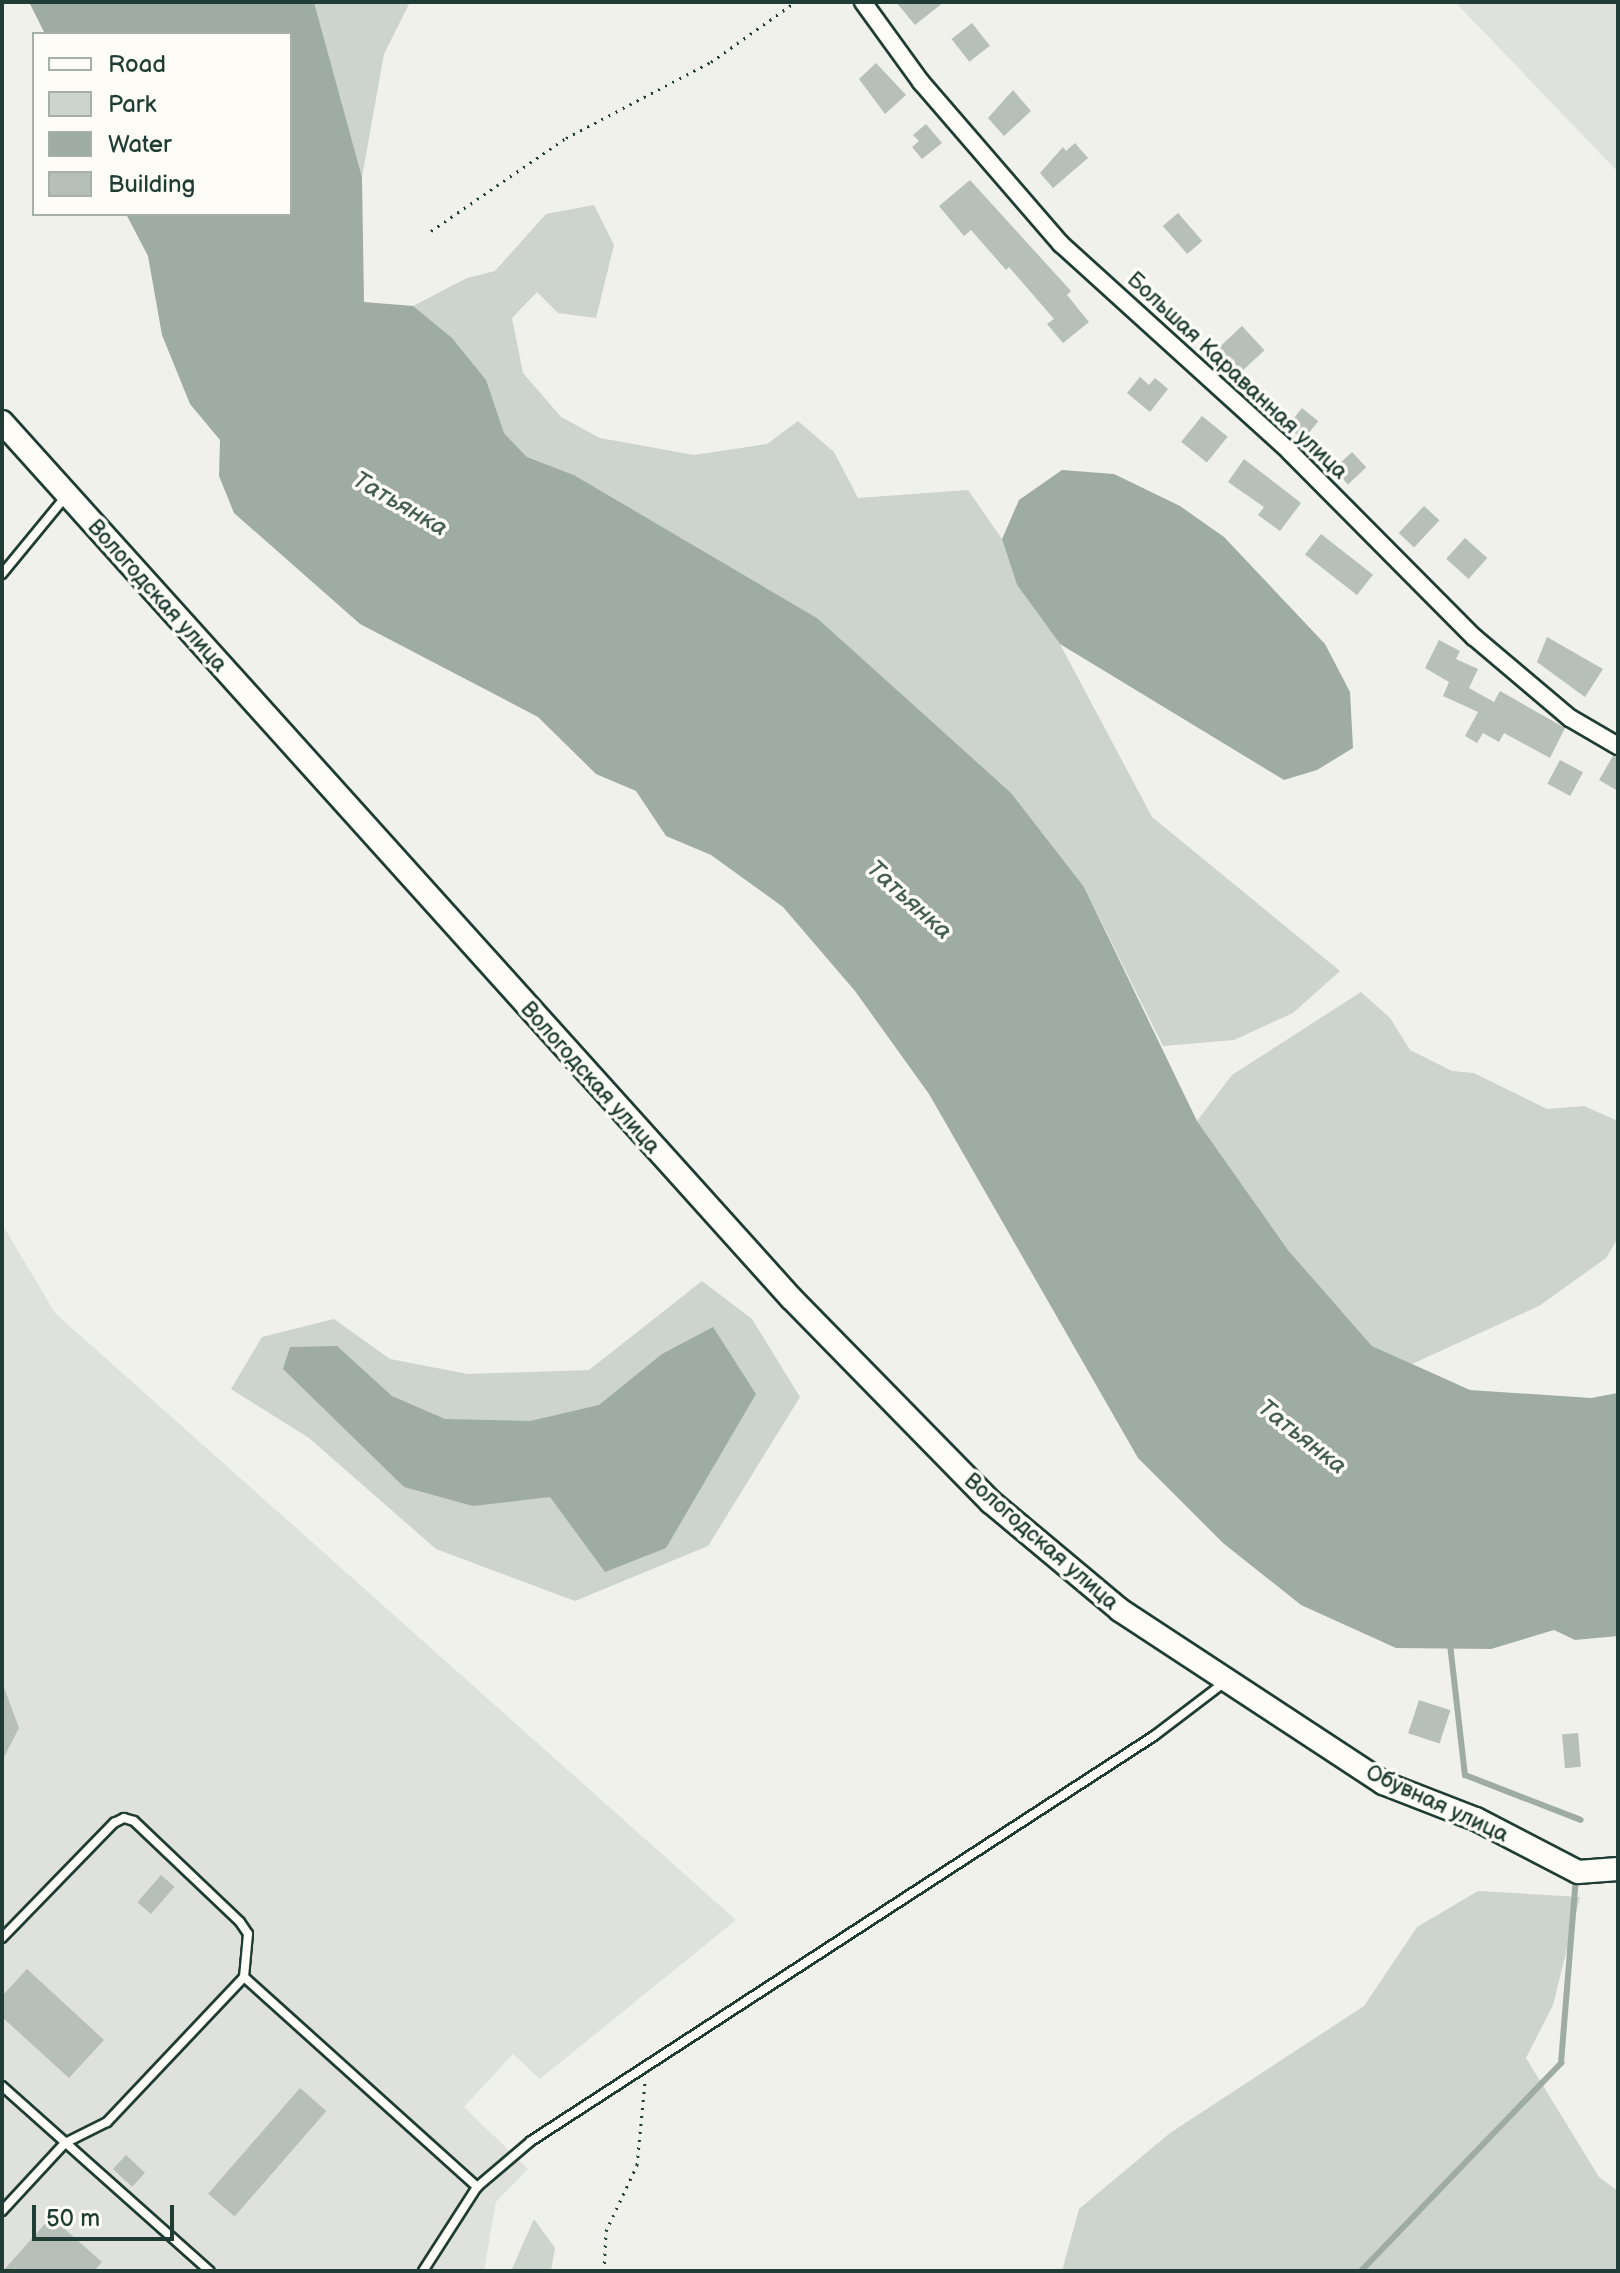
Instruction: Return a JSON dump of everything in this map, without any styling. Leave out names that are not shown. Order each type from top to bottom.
[{"type":"main road","name":"Вологодская улица","points":[[2,422],[551,1036],[892,1402],[991,1502],[1120,1610],[1226,1682]]},
{"type":"main road","name":"Обувная улица","points":[[1226,1682],[1383,1783],[1476,1819],[1578,1872],[1618,1869]]},
{"type":"street","name":"Большая Караванная улица","points":[[863,2],[921,82],[1061,244],[1290,452],[1474,637],[1570,718],[1618,746]]},
{"type":"lane","points":[[2,574],[67,496]]},
{"type":"lane","points":[[423,2271],[477,2187],[531,2141],[1154,1736],[1226,1682]]},
{"type":"lane","points":[[2,1938],[124,1818],[134,1821],[240,1922],[248,1934],[244,1977],[107,2122],[65,2143],[2,2211]]},
{"type":"lane","points":[[244,1977],[477,2187]]},
{"type":"lane","points":[[2,2086],[210,2271]]},
{"type":"lane","points":[[193,2271],[200,2263]]},
{"type":"path","points":[[431,231],[566,138],[711,62],[795,2]]},
{"type":"path","points":[[604,2271],[606,2231],[637,2165],[647,2066]]},
{"type":"shaded area","points":[[1455,2],[1618,2],[1618,172]]},
{"type":"shaded area","points":[[2,1224],[55,1313],[736,1920],[540,2079],[513,2054],[464,2107],[528,2169],[496,2202],[484,2271],[2,2271]]},
{"type":"green space","points":[[314,2],[410,2],[384,54],[362,177]]},
{"type":"green space","points":[[594,205],[614,245],[596,318],[558,313],[537,292],[512,318],[523,373],[561,417],[600,438],[694,455],[767,444],[798,421],[834,452],[858,498],[968,490],[1002,539],[1017,585],[1060,644],[1152,817],[1340,971],[1293,1013],[1234,1040],[1163,1046],[1084,887],[907,700],[817,618],[574,475],[527,457],[504,433],[485,380],[413,306],[467,278],[495,271],[546,214]]},
{"type":"green space","points":[[1361,992],[1390,1018],[1410,1050],[1452,1071],[1474,1073],[1547,1109],[1584,1106],[1618,1121],[1618,1238],[1606,1258],[1539,1306],[1412,1364],[1372,1346],[1288,1250],[1197,1121],[1232,1075]]},
{"type":"green space","points":[[702,1281],[752,1319],[800,1397],[708,1546],[575,1601],[436,1549],[309,1438],[231,1389],[262,1337],[334,1319],[390,1359],[468,1374],[589,1370]]},
{"type":"green space","points":[[1478,1891],[1580,1897],[1553,2005],[1526,2058],[1599,2177],[1618,2191],[1618,2271],[1062,2271],[1079,2209],[1170,2133],[1364,2006],[1417,1927]]},
{"type":"green space","points":[[534,2219],[555,2248],[551,2271],[511,2271]]},
{"type":"water","name":"Татьянка","points":[[29,2],[314,2],[362,177],[364,302],[413,306],[452,338],[486,380],[504,433],[527,457],[574,475],[817,618],[1011,793],[1084,887],[1197,1121],[1288,1250],[1372,1346],[1470,1390],[1591,1398],[1618,1393],[1618,1636],[1575,1640],[1554,1630],[1491,1649],[1396,1648],[1301,1605],[1223,1543],[1138,1458],[929,1094],[855,991],[783,907],[711,855],[666,836],[636,791],[596,774],[538,717],[360,624],[234,513],[219,476],[220,440],[190,404],[162,335],[148,256],[127,216],[292,216],[292,32],[44,32]]},
{"type":"water","points":[[1062,470],[1114,474],[1180,506],[1224,537],[1325,644],[1350,692],[1353,748],[1317,770],[1284,780],[1060,644],[1017,585],[1002,539],[1019,500]]},
{"type":"water","points":[[713,1327],[756,1394],[666,1548],[605,1572],[550,1497],[473,1506],[404,1487],[283,1369],[290,1347],[337,1346],[392,1396],[445,1419],[530,1421],[599,1405],[662,1354]]},
{"type":"building","points":[[896,2],[944,2],[915,25]]},
{"type":"building","points":[[972,23],[990,46],[969,62],[952,39]]},
{"type":"building","points":[[876,63],[906,95],[885,114],[859,79]]},
{"type":"building","points":[[1013,90],[1031,111],[1004,136],[988,118]]},
{"type":"building","points":[[926,124],[942,143],[922,159],[912,147],[919,141],[913,135]]},
{"type":"building","points":[[1075,143],[1088,158],[1053,188],[1040,173],[1063,147],[1066,151]]},
{"type":"building","points":[[970,180],[1071,291],[1067,295],[1089,322],[1063,343],[1047,324],[1054,319],[1009,267],[1006,270],[971,230],[964,236],[939,206]]},
{"type":"building","points":[[1178,213],[1202,241],[1187,254],[1163,226]]},
{"type":"building","points":[[1242,326],[1265,350],[1240,373],[1217,349]]},
{"type":"building","points":[[1140,377],[1149,385],[1155,378],[1168,389],[1150,412],[1127,393]]},
{"type":"building","points":[[1302,408],[1318,421],[1303,440],[1287,427]]},
{"type":"building","points":[[1202,416],[1228,437],[1207,462],[1181,442]]},
{"type":"building","points":[[1352,452],[1366,467],[1348,484],[1334,469]]},
{"type":"building","points":[[1244,459],[1301,503],[1280,531],[1258,515],[1264,507],[1228,482]]},
{"type":"building","points":[[1424,506],[1439,520],[1414,547],[1399,533]]},
{"type":"building","points":[[1321,534],[1373,575],[1357,595],[1305,554]]},
{"type":"building","points":[[1465,538],[1487,558],[1469,579],[1446,559]]},
{"type":"building","points":[[1547,637],[1603,669],[1585,697],[1537,662]]},
{"type":"building","points":[[1439,640],[1460,651],[1456,659],[1478,669],[1469,688],[1494,702],[1500,691],[1565,728],[1550,758],[1504,733],[1499,742],[1483,733],[1477,743],[1465,736],[1478,712],[1443,696],[1449,682],[1425,668]]},
{"type":"building","points":[[1613,756],[1618,757],[1618,791],[1599,780]]},
{"type":"building","points":[[1560,760],[1583,772],[1570,796],[1547,784]]},
{"type":"building","points":[[2,1682],[19,1728],[2,1761]]},
{"type":"building","points":[[1419,1700],[1450,1710],[1440,1743],[1408,1733]]},
{"type":"building","points":[[1578,1733],[1581,1767],[1565,1768],[1562,1734]]},
{"type":"building","points":[[161,1875],[175,1887],[151,1914],[137,1902]]},
{"type":"building","points":[[27,1969],[104,2040],[69,2078],[2,2017],[2,1996]]},
{"type":"building","points":[[300,2088],[326,2111],[235,2217],[208,2194]]},
{"type":"building","points":[[126,2155],[145,2173],[132,2187],[113,2169]]},
{"type":"building","points":[[51,2217],[102,2262],[94,2271],[3,2271]]},
{"type":"waterway","points":[[1450,1644],[1465,1775],[1581,1820]]},
{"type":"waterway","points":[[1361,2271],[1561,2063],[1576,1876]]}]
